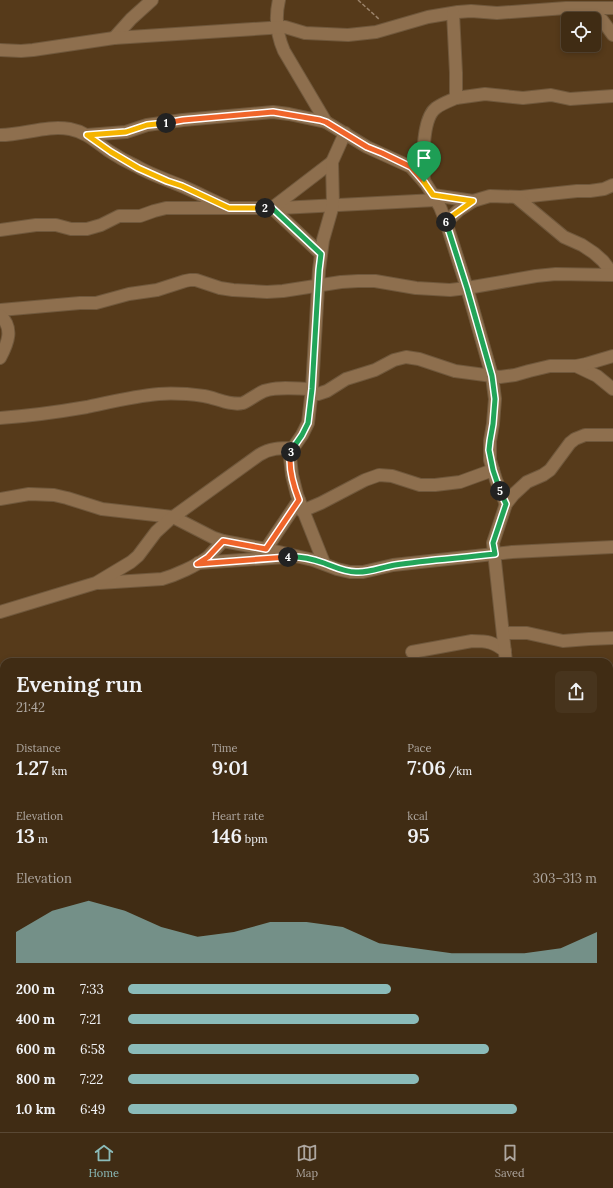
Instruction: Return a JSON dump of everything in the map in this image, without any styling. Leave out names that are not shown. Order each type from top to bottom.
[{"type":"street","points":[[114,38],[152,0]]},
{"type":"street","points":[[279,0],[277,17],[278,28],[284,51],[326,122]]},
{"type":"street","points":[[0,50],[33,50],[114,38],[285,27],[305,32],[335,35],[362,34],[390,28],[457,8],[471,11],[505,13],[566,8],[613,8]]},
{"type":"street","points":[[456,98],[457,8]]},
{"type":"street","points":[[586,8],[602,20],[613,35]]},
{"type":"street","points":[[424,182],[423,155],[425,136],[429,120],[434,109],[456,98],[485,94],[524,98],[551,95],[570,99],[613,96]]},
{"type":"street","points":[[87,135],[126,132],[147,125],[183,120],[273,112],[326,122],[367,147],[411,167],[435,198],[446,222],[467,288],[492,376],[495,399],[489,450],[493,470],[506,504]]},
{"type":"street","points":[[0,135],[19,134],[37,129],[70,129],[87,135],[111,152],[138,168],[182,186],[229,208]]},
{"type":"street","points":[[324,563],[294,485],[290,461],[293,448],[308,423],[312,392],[319,270],[323,240],[333,205],[332,162],[345,133]]},
{"type":"street","points":[[272,208],[332,162]]},
{"type":"street","points":[[446,222],[459,210],[473,201],[490,196],[516,197],[577,191],[596,191],[613,185]]},
{"type":"street","points":[[516,197],[564,237],[594,252],[603,260],[613,274]]},
{"type":"street","points":[[0,230],[46,224],[71,229],[87,229],[101,225],[119,216],[140,216],[159,209],[272,208],[435,198],[473,201]]},
{"type":"street","points":[[272,208],[321,254]]},
{"type":"street","points":[[0,310],[96,303],[129,294],[157,290],[190,280],[196,280],[227,289],[250,292],[283,291],[340,282],[375,281],[416,288],[467,288],[536,276],[613,274]]},
{"type":"street","points":[[0,315],[5,320],[8,336],[6,348],[0,358]]},
{"type":"street","points":[[0,418],[58,412],[160,394],[190,394],[236,403],[244,402],[270,389],[283,388],[318,394],[328,391],[346,380],[375,370],[394,360],[406,357],[419,359],[455,371],[500,377],[515,375],[550,366],[576,366],[613,356]]},
{"type":"street","points":[[576,366],[596,376],[613,389]]},
{"type":"street","points":[[506,657],[493,543],[506,504],[527,482],[550,470],[570,443],[575,439],[585,435],[613,435]]},
{"type":"street","points":[[96,583],[131,562],[138,556],[156,532],[173,517],[264,452],[276,448],[293,448]]},
{"type":"street","points":[[266,549],[301,506],[334,496],[379,475],[392,476],[420,485],[435,485],[460,482],[493,470]]},
{"type":"street","points":[[0,499],[29,494],[54,495],[102,510],[173,517],[223,541],[300,556],[344,571],[363,572],[382,567],[495,554],[613,547]]},
{"type":"street","points":[[0,612],[96,583],[162,579],[197,564],[208,557],[223,541]]},
{"type":"street","points":[[197,564],[300,556]]},
{"type":"street","points":[[503,633],[527,633],[563,641],[613,638]]},
{"type":"street","points":[[412,652],[472,641],[480,641],[494,644],[506,657]]},
{"type":"path","points":[[358,0],[390,28]]},
{"type":"route","points":[[273,112],[282,113],[326,122],[374,151],[382,153],[411,167],[424,182],[433,195],[473,201],[459,210],[446,222],[467,288],[492,376],[495,399],[489,450],[490,460],[506,504],[493,543],[495,554],[393,565],[363,572],[344,571],[300,556],[197,564],[208,557],[223,541],[266,549],[299,500],[294,485],[290,457],[295,444],[302,435],[308,423],[316,341],[321,254],[272,208],[229,208],[182,186],[138,168],[111,152],[87,135],[126,132],[147,125],[183,120],[273,112]]}]
